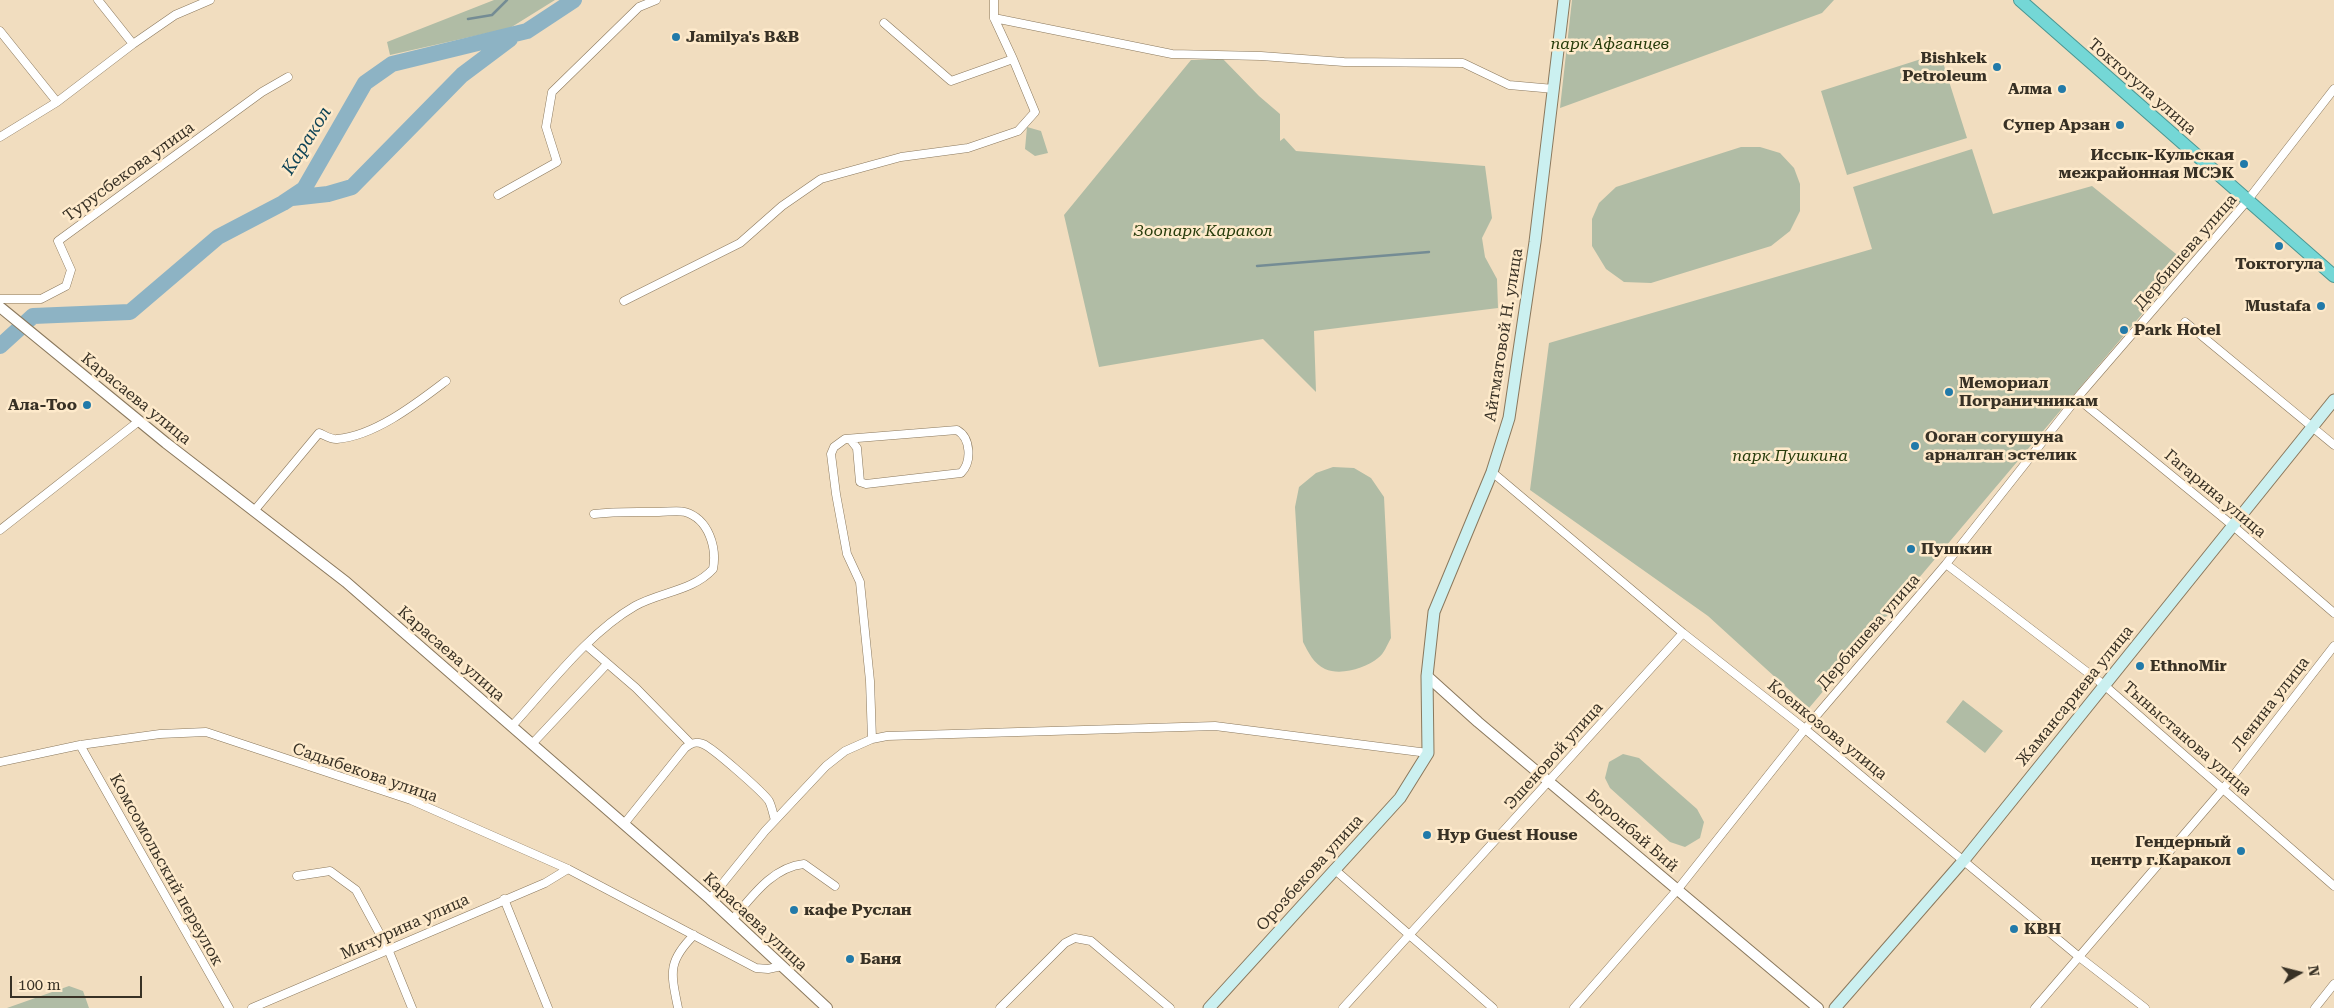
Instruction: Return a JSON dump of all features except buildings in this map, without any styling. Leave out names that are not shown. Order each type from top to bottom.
[{"type":"highway","name":"Токтогула улица","points":[[2020,0],[2334,276]]},
{"type":"main road","name":"Айтматовой Н. улица","points":[[1428,753],[1427,676],[1434,612],[1492,472],[1509,418],[1535,242],[1564,0]]},
{"type":"main road","name":"Жамансариева улица","points":[[1835,1008],[1964,860],[2334,400]]},
{"type":"main road","name":"Орозбекова улица","points":[[1209,1008],[1400,798],[1428,753]]},
{"type":"street","points":[[98,0],[133,44]]},
{"type":"street","points":[[0,136],[57,102],[133,44],[175,15],[210,0]]},
{"type":"street","points":[[498,195],[557,162],[546,127],[552,92],[640,7],[656,0]]},
{"type":"street","points":[[624,301],[740,243],[782,206],[821,179],[901,157],[968,148],[1018,131],[1035,112],[994,18],[994,0]]},
{"type":"street","points":[[994,18],[1172,54],[1261,56],[1344,62],[1463,63],[1509,85],[1554,89]]},
{"type":"street","points":[[884,23],[951,81],[1013,59]]},
{"type":"street","points":[[0,32],[57,102]]},
{"type":"street","name":"Турусбекова улица","points":[[0,299],[41,299],[66,286],[71,270],[58,241],[262,92],[288,77]]},
{"type":"street","name":"Дербишева улица","points":[[1678,889],[1805,728],[1946,564],[2077,398],[2247,201],[2334,89]]},
{"type":"street","name":"Карасаева улица","points":[[3,310],[139,421],[346,582],[710,899],[827,1008]]},
{"type":"street","points":[[2185,322],[2334,445]]},
{"type":"street","points":[[254,511],[319,433],[336,440],[361,433],[396,418],[446,381]]},
{"type":"street","name":"Гагарина улица","points":[[2077,398],[2232,525],[2334,613]]},
{"type":"street","points":[[0,530],[139,421]]},
{"type":"street","points":[[850,439],[857,448],[858,476],[862,483],[961,473],[968,462],[966,439],[957,430],[850,439],[839,441],[831,454],[847,554],[860,582],[870,681],[872,739]]},
{"type":"street","name":"Коенкозова улица","points":[[1492,472],[1684,633],[1805,728],[2078,956],[2145,1008]]},
{"type":"street","points":[[512,726],[586,645],[616,619],[636,606],[692,585],[713,569],[715,554],[708,532],[696,517],[684,512],[616,511],[594,514]]},
{"type":"street","name":"Тыныстанова улица","points":[[1946,564],[2104,685],[2334,886]]},
{"type":"street","name":"Эшеновой улица","points":[[1343,1008],[1684,633]]},
{"type":"street","points":[[586,645],[636,688],[690,743],[702,743],[708,747],[759,790],[768,800],[775,820]]},
{"type":"street","name":"Ленина улица","points":[[2035,1008],[2223,789],[2334,646]]},
{"type":"street","points":[[532,744],[607,664]]},
{"type":"street","name":"Боронбай Бий","points":[[1427,676],[1478,722],[1550,780],[1818,1008]]},
{"type":"street","points":[[710,899],[775,820],[826,766],[845,751],[872,739],[887,736],[1215,726],[1428,753]]},
{"type":"street","name":"Садыбекова улица","points":[[0,762],[80,745],[160,734],[206,732],[411,800],[568,870],[756,968],[768,969],[782,966]]},
{"type":"street","points":[[624,824],[690,743]]},
{"type":"street","name":"Комсомольский переулок","points":[[80,745],[228,1008]]},
{"type":"street","points":[[732,920],[763,885],[794,865],[804,864],[835,886]]},
{"type":"street","points":[[1334,869],[1493,1008]]},
{"type":"street","name":"Мичурина улица","points":[[252,1008],[545,883],[568,870]]},
{"type":"street","points":[[297,876],[330,871],[356,890],[388,949],[412,1008]]},
{"type":"street","points":[[1574,1008],[1678,889]]},
{"type":"street","points":[[504,899],[548,1008]]},
{"type":"street","points":[[678,1008],[672,973],[679,950],[694,935]]},
{"type":"street","points":[[1000,1008],[1065,943],[1076,938],[1091,941],[1170,1008]]},
{"type":"street","points":[[2315,1008],[2334,984]]},
{"type":"green space","points":[[494,0],[555,0],[510,28],[390,55],[387,42]]},
{"type":"green space","name":"парк Афганцев","points":[[1572,0],[1834,0],[1822,13],[1560,108]]},
{"type":"green space","points":[[1940,53],[1967,138],[1847,175],[1821,91]]},
{"type":"green space","name":"Зоопарк Каракол","points":[[1223,59],[1259,96],[1280,114],[1280,141],[1284,138],[1296,151],[1485,166],[1492,218],[1482,238],[1485,257],[1497,279],[1498,308],[1314,331],[1316,392],[1263,339],[1099,367],[1064,215],[1191,60]]},
{"type":"green space","points":[[1027,127],[1041,131],[1048,153],[1035,156],[1025,149]]},
{"type":"green space","points":[[1741,147],[1760,147],[1780,153],[1794,168],[1800,184],[1800,211],[1790,231],[1771,246],[1651,283],[1624,282],[1606,269],[1592,246],[1592,219],[1599,203],[1616,187]]},
{"type":"green space","name":"парк Пушкина","points":[[1972,149],[1993,214],[2092,186],[2186,262],[1809,708],[1708,616],[1530,490],[1549,343],[1872,249],[1853,187]]},
{"type":"green space","points":[[1333,467],[1354,468],[1371,478],[1384,497],[1391,638],[1382,654],[1373,662],[1353,670],[1338,672],[1325,669],[1318,664],[1309,654],[1303,642],[1295,507],[1299,487],[1316,473]]},
{"type":"green space","points":[[1963,700],[2003,731],[1985,753],[1946,722]]},
{"type":"green space","points":[[1623,754],[1639,758],[1697,809],[1704,822],[1700,838],[1685,847],[1670,842],[1610,788],[1605,778],[1609,762]]},
{"type":"green space","points":[[69,986],[83,991],[89,1008],[7,1008]]},
{"type":"waterway","points":[[468,19],[492,15],[507,0]]},
{"type":"waterway","name":"Каракол","points":[[0,346],[33,316],[130,312],[218,237],[283,203],[304,189],[365,83],[392,64],[527,31],[574,0]]},
{"type":"waterway","points":[[292,198],[328,194],[352,187],[462,75],[510,39]]},
{"type":"waterway","points":[[1257,266],[1429,252]]},
{"type":"place","name":"Jamilya's B&B","points":[[676,37]]},
{"type":"place","name":"Bishkek Petroleum","points":[[1997,67]]},
{"type":"place","name":"Алма","points":[[2062,89]]},
{"type":"place","name":"Супер Арзан","points":[[2120,125]]},
{"type":"place","name":"Иссык-Кульская межрайонная МСЭК","points":[[2244,164]]},
{"type":"place","name":"Токтогула","points":[[2279,246]]},
{"type":"place","name":"Mustafa","points":[[2321,306]]},
{"type":"place","name":"Park Hotel","points":[[2124,330]]},
{"type":"place","name":"Мемориал Пограничникам","points":[[1949,392]]},
{"type":"place","name":"Ала-Тоо","points":[[87,405]]},
{"type":"place","name":"Ооган согушуна арналган эстелик","points":[[1915,446]]},
{"type":"place","name":"Пушкин","points":[[1911,549]]},
{"type":"place","name":"EthnoMir","points":[[2140,666]]},
{"type":"place","name":"Нур Guest House","points":[[1427,835]]},
{"type":"place","name":"Гендерный центр г.Каракол","points":[[2241,851]]},
{"type":"place","name":"кафе Руслан","points":[[794,910]]},
{"type":"place","name":"KBH","points":[[2014,929]]},
{"type":"place","name":"Баня","points":[[850,959]]}]
